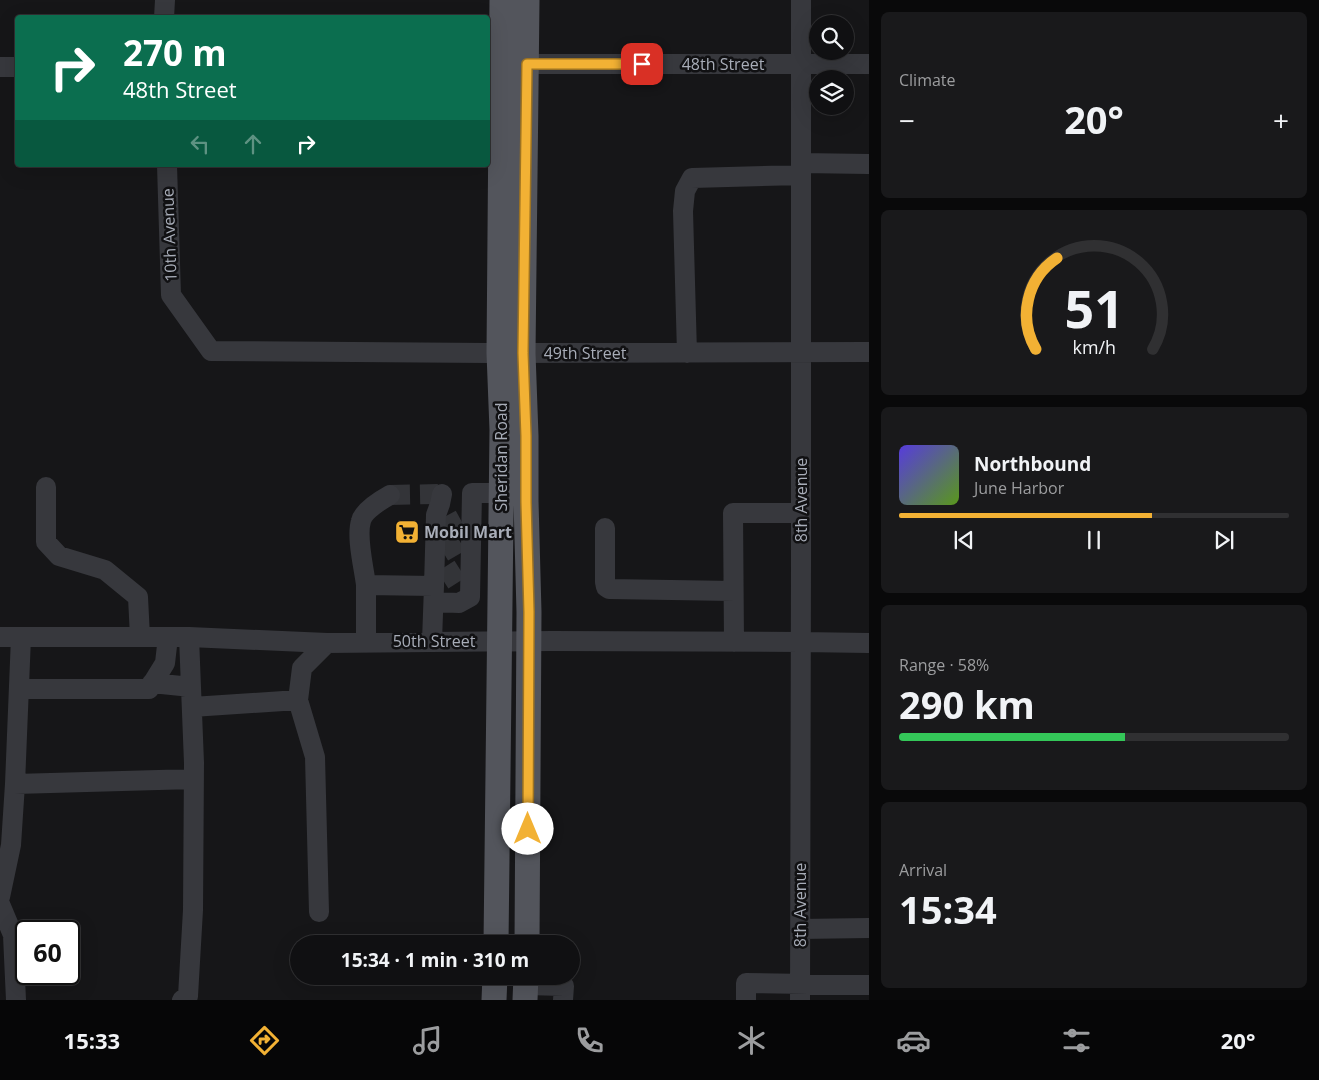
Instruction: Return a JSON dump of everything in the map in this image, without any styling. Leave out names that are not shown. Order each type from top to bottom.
[{"type":"main road","name":"Sheridan Road","points":[[502,0],[494,64],[511,353],[526,436],[529,641],[527,935]]},
{"type":"main road","name":"Sheridan Road","points":[[496,935],[502,430],[511,353],[527,64],[527,0]]},
{"type":"main road","points":[[494,1000],[495,985]]},
{"type":"street","points":[[164,15],[165,0]]},
{"type":"street","name":"8th Avenue","points":[[800,992],[801,0]]},
{"type":"street","name":"48th Street","points":[[494,64],[869,64]]},
{"type":"street","points":[[0,67],[15,67]]},
{"type":"street","points":[[687,353],[683,211],[685,190],[692,178],[869,164]]},
{"type":"street","name":"10th Avenue","points":[[167,167],[171,295],[211,351]]},
{"type":"street","name":"49th Street","points":[[211,351],[511,353],[869,352]]},
{"type":"street","points":[[46,487],[46,542],[59,556],[105,570],[138,597],[140,637]]},
{"type":"street","points":[[432,641],[439,543],[436,515],[440,504],[440,494],[501,493]]},
{"type":"street","points":[[366,585],[437,589],[459,603],[470,597],[468,538],[472,494]]},
{"type":"street","points":[[366,642],[366,585],[360,536],[361,520],[380,501],[390,495]]},
{"type":"street","points":[[734,642],[732,513],[801,513]]},
{"type":"street","points":[[605,528],[605,582],[606,587],[609,589],[733,591]]},
{"type":"street","points":[[19,689],[149,689],[165,663],[168,636]]},
{"type":"street","points":[[182,1000],[188,996],[193,920],[194,779],[189,636]]},
{"type":"street","name":"50th Street","points":[[0,637],[189,636],[326,643],[529,641],[869,643]]},
{"type":"street","points":[[0,897],[11,844],[21,637]]},
{"type":"street","points":[[320,912],[316,757],[298,700],[302,668],[326,643]]},
{"type":"street","points":[[152,683],[191,686]]},
{"type":"street","points":[[192,707],[298,700]]},
{"type":"street","points":[[15,784],[194,779]]},
{"type":"street","points":[[0,904],[13,935],[16,1000]]},
{"type":"street","points":[[800,929],[869,928]]},
{"type":"street","points":[[746,1000],[746,983],[800,992],[869,985]]},
{"type":"street","points":[[526,987],[564,986],[563,1000]]},
{"type":"tunnel","points":[[390,495],[438,494]]},
{"type":"tunnel","points":[[443,529],[465,517]]},
{"type":"tunnel","points":[[443,552],[465,539]]},
{"type":"tunnel","points":[[443,580],[465,566]]},
{"type":"place","name":"Mobil Mart","points":[[407,532]]},
{"type":"route","points":[[528,829],[529,612],[523,353],[527,64],[642,64]]}]
